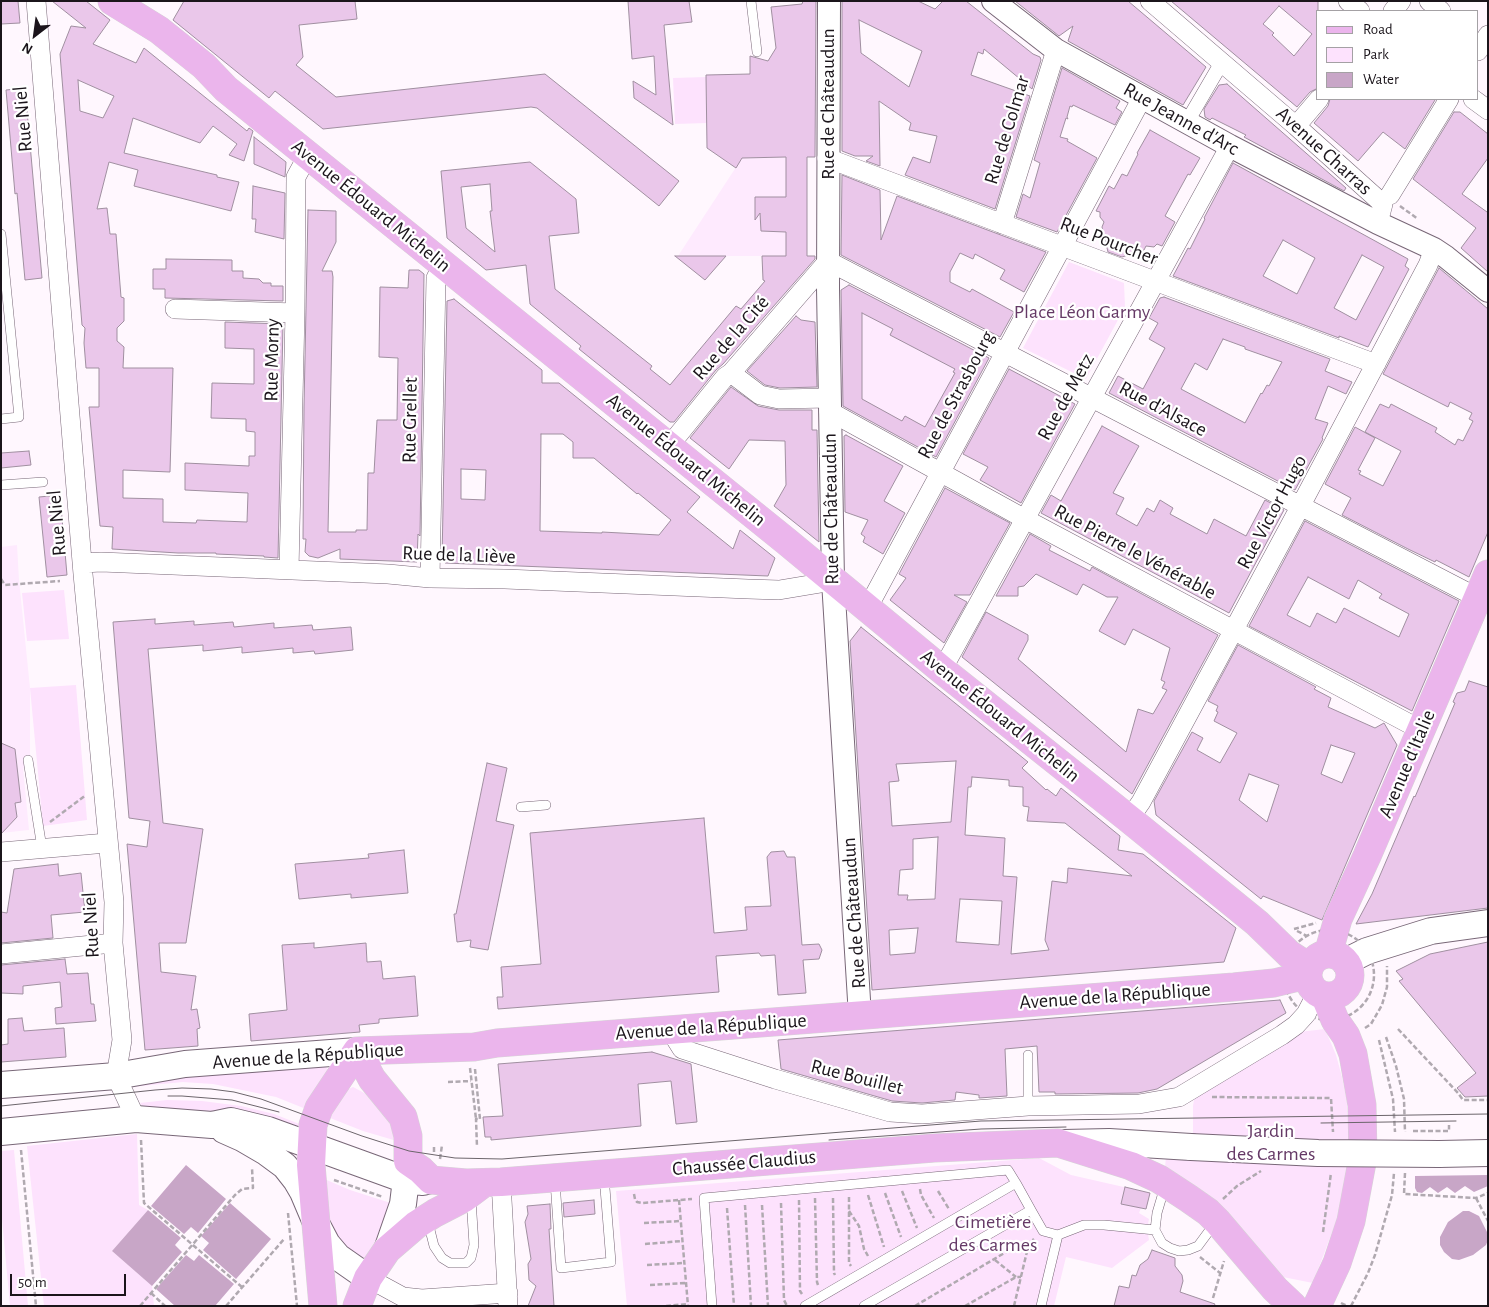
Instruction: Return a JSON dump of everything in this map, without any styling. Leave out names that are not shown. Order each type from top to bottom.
[{"type":"main road","name":"Avenue Édouard Michelin","points":[[112,1],[159,30],[204,66],[226,90],[1257,923],[1298,943],[1324,975]]},
{"type":"main road","name":"Avenue d'Italie","points":[[1324,975],[1338,920],[1483,586]]},
{"type":"main road","points":[[1317,1306],[1337,1263],[1351,1221],[1363,1157],[1362,1105],[1353,1054],[1324,975],[1367,951],[1431,931],[1488,923]]},
{"type":"main road","name":"Avenue de la République","points":[[1,1085],[116,1076],[185,1064],[357,1052],[474,1047],[497,1043],[1234,987],[1324,975]]},
{"type":"main road","points":[[323,1306],[311,1165],[313,1125],[319,1108],[357,1052],[372,1079],[403,1117],[408,1136],[413,1175],[386,1250],[368,1278],[357,1306]]},
{"type":"main road","points":[[10,1131],[212,1125],[231,1120],[268,1130],[379,1169],[398,1166],[413,1175]]},
{"type":"main road","points":[[212,1125],[242,1138],[285,1166],[303,1192],[316,1225],[327,1244],[338,1257],[368,1278]]},
{"type":"main road","points":[[1058,1143],[1109,1142],[1318,1153],[1488,1153]]},
{"type":"main road","name":"Chaussée Claudius","points":[[413,1175],[485,1186],[554,1178],[934,1148],[1058,1143],[1131,1166],[1166,1183],[1208,1212],[1274,1288],[1293,1306]]},
{"type":"main road","points":[[386,1250],[426,1218],[485,1186]]},
{"type":"street","name":"Rue Niel","points":[[36,1],[83,563],[108,828],[107,843],[114,902],[113,943],[122,1040],[116,1076]]},
{"type":"street","name":"Rue de Châteaudun","points":[[829,1],[828,261],[833,580],[860,1016]]},
{"type":"street","name":"Rue Jeanne d'Arc","points":[[993,1],[1056,50],[1230,146],[1378,223]]},
{"type":"street","name":"Avenue Charras","points":[[1150,1],[1296,126],[1383,204],[1378,223],[1446,256],[1488,291]]},
{"type":"street","points":[[1348,1],[1359,10]]},
{"type":"street","points":[[1429,1],[1440,10]]},
{"type":"street","name":"Rue de Colmar","points":[[1002,224],[1056,50]]},
{"type":"street","points":[[1187,122],[1222,62]]},
{"type":"street","name":"Rue de Strasbourg","points":[[867,609],[1142,98]]},
{"type":"street","points":[[1296,126],[1318,100]]},
{"type":"street","points":[[1390,195],[1447,100]]},
{"type":"street","points":[[1474,100],[1488,110]]},
{"type":"street","name":"Rue de Metz","points":[[942,670],[1230,146]]},
{"type":"street","name":"Rue Morny","points":[[289,570],[296,177],[308,155]]},
{"type":"street","name":"Rue Pourcher","points":[[828,158],[1376,364]]},
{"type":"street","name":"Rue Victor Hugo","points":[[1129,818],[1142,802],[1376,364],[1434,249]]},
{"type":"street","name":"Rue d'Alsace","points":[[828,261],[1300,507],[1483,586]]},
{"type":"street","name":"Rue de la Cité","points":[[669,446],[726,377],[732,373],[828,261]]},
{"type":"street","name":"Rue Grellet","points":[[430,578],[436,278],[443,264]]},
{"type":"street","points":[[175,308],[295,312]]},
{"type":"street","points":[[732,373],[760,395],[829,405]]},
{"type":"street","name":"Rue Pierre le Vénérable","points":[[829,405],[940,472],[1025,519],[1421,730]]},
{"type":"street","name":"Rue de la Liève","points":[[83,563],[101,562],[430,578],[505,579],[779,590],[833,580]]},
{"type":"street","points":[[1,852],[40,839],[107,843]]},
{"type":"street","points":[[1,954],[113,943]]},
{"type":"street","points":[[1179,1097],[1296,1025],[1306,1014],[1324,975]]},
{"type":"street","name":"Rue Bouillet","points":[[670,1030],[682,1049],[775,1079],[890,1112],[922,1114],[1028,1106],[1139,1104],[1179,1097]]},
{"type":"street","name":"Rue Niel","points":[[122,1040],[133,1060],[150,1070]]},
{"type":"street","points":[[116,1076],[139,1127]]},
{"type":"street","points":[[368,1278],[405,1301],[508,1299],[485,1186]]},
{"type":"lane","points":[[751,1],[757,52]]},
{"type":"lane","points":[[1,234],[6,335],[19,417],[1,419]]},
{"type":"lane","points":[[1,485],[44,482]]},
{"type":"lane","points":[[28,760],[40,839]]},
{"type":"lane","points":[[520,806],[546,805]]},
{"type":"lane","points":[[1028,1055],[1028,1106]]},
{"type":"lane","points":[[712,1306],[704,1198],[1008,1170],[1043,1231],[1058,1235],[1084,1225],[1155,1230]]},
{"type":"lane","points":[[554,1178],[561,1268],[612,1262],[617,1174]]},
{"type":"lane","points":[[806,1305],[1016,1183]]},
{"type":"lane","points":[[1166,1183],[1157,1213],[1155,1230],[1162,1243],[1179,1251],[1198,1246],[1216,1221]]},
{"type":"lane","points":[[426,1218],[434,1246],[442,1258],[450,1264],[466,1263],[471,1258],[474,1245],[473,1215],[485,1186]]},
{"type":"lane","points":[[864,1306],[1032,1210]]},
{"type":"lane","points":[[1041,1306],[1058,1235]]},
{"type":"path","points":[[1,580],[5,585],[60,581]]},
{"type":"path","points":[[40,839],[103,783]]},
{"type":"path","points":[[1398,1029],[1463,1100],[1488,1100]]},
{"type":"path","points":[[469,1060],[478,1146]]},
{"type":"path","points":[[476,1075],[480,1119],[476,1119]]},
{"type":"path","points":[[448,1082],[471,1080]]},
{"type":"path","points":[[1179,1097],[1331,1098],[1332,1132],[1340,1132]]},
{"type":"path","points":[[1419,1131],[1449,1131],[1449,1126]]},
{"type":"path","points":[[139,1127],[144,1203],[242,1288]]},
{"type":"path","points":[[10,1131],[36,1306]]},
{"type":"path","points":[[330,1179],[361,1191],[413,1175],[434,1145]]},
{"type":"path","points":[[140,1306],[242,1189],[253,1188],[254,1163]]},
{"type":"path","points":[[1237,1186],[1262,1170]]},
{"type":"path","points":[[1321,1240],[1332,1171]]},
{"type":"path","points":[[617,1174],[637,1202],[704,1198]]},
{"type":"path","points":[[918,1178],[921,1194],[940,1228]]},
{"type":"path","points":[[901,1180],[902,1192],[922,1238]]},
{"type":"path","points":[[885,1182],[885,1193],[899,1233],[907,1247]]},
{"type":"path","points":[[868,1183],[868,1197],[882,1243],[890,1256]]},
{"type":"path","points":[[850,1185],[849,1263],[858,1275]]},
{"type":"path","points":[[832,1186],[834,1272],[841,1285]]},
{"type":"path","points":[[815,1188],[816,1282],[824,1295]]},
{"type":"path","points":[[798,1190],[800,1291],[806,1305]]},
{"type":"path","points":[[781,1191],[784,1300],[787,1306]]},
{"type":"path","points":[[938,1191],[955,1219]]},
{"type":"path","points":[[762,1193],[768,1306]]},
{"type":"path","points":[[744,1195],[751,1306]]},
{"type":"path","points":[[726,1196],[734,1306]]},
{"type":"path","points":[[1476,1198],[1488,1221]]},
{"type":"path","points":[[666,1306],[688,1305],[679,1200]]},
{"type":"path","points":[[288,1207],[297,1306]]},
{"type":"path","points":[[849,1211],[859,1226],[864,1249],[874,1266]]},
{"type":"path","points":[[644,1224],[681,1221]]},
{"type":"path","points":[[226,1306],[285,1238]]},
{"type":"path","points":[[645,1244],[682,1242]]},
{"type":"path","points":[[915,1306],[1006,1252],[1029,1243],[1014,1306]]},
{"type":"path","points":[[1193,1248],[1202,1259],[1220,1272]]},
{"type":"path","points":[[1213,1298],[1226,1256]]},
{"type":"path","points":[[995,1260],[1016,1277]]},
{"type":"path","points":[[647,1265],[684,1263]]},
{"type":"path","points":[[966,1306],[1016,1277],[1021,1277]]},
{"type":"path","points":[[650,1285],[686,1283]]},
{"type":"path","points":[[151,1293],[165,1306]]},
{"type":"path","points":[[159,1300],[160,1306]]},
{"type":"shaded area","points":[[807,157],[807,256],[678,256],[742,158]]},
{"type":"shaded area","points":[[849,285],[967,346],[953,372],[975,384],[964,404],[944,393],[916,446],[841,406],[841,290]]},
{"type":"shaded area","points":[[17,545],[30,688],[30,767],[23,768],[29,830],[1,833],[1,547]]},
{"type":"green space","points":[[706,77],[707,123],[675,124],[673,78]]},
{"type":"green space","name":"Place Léon Garmy","points":[[1069,262],[1124,283],[1125,307],[1086,379],[1023,348]]},
{"type":"green space","points":[[64,590],[69,639],[27,641],[22,593]]},
{"type":"green space","points":[[76,685],[87,820],[43,826],[30,688]]},
{"type":"green space","name":"Jardin des Carmes","points":[[1325,1029],[1336,1055],[1342,1077],[1347,1101],[1349,1142],[1346,1186],[1336,1222],[1313,1283],[1283,1277],[1165,1167],[1166,1157],[1193,1160],[1193,1106],[1195,1094],[1299,1032]]},
{"type":"green space","points":[[326,1067],[330,1073],[306,1109],[276,1097],[213,1084],[183,1082],[130,1087],[127,1081]]},
{"type":"green space","points":[[353,1087],[368,1095],[393,1120],[397,1141],[363,1131],[325,1116],[341,1092]]},
{"type":"green space","points":[[167,1100],[202,1101],[241,1106],[274,1114],[302,1125],[300,1138],[145,1109],[140,1103]]},
{"type":"green space","points":[[137,1134],[139,1205],[148,1210],[112,1251],[152,1286],[154,1306],[44,1306],[27,1146]]},
{"type":"green space","points":[[14,1150],[28,1306],[10,1306],[1,1208],[1,1151]]},
{"type":"green space","name":"Cimetière des Carmes","points":[[1039,1158],[1071,1175],[1150,1193],[1146,1209],[1141,1208],[1139,1213],[1149,1219],[1147,1229],[1149,1240],[1112,1268],[1066,1257],[1054,1306],[627,1306],[616,1191]]},
{"type":"green space","points":[[322,1178],[350,1190],[397,1205],[368,1256],[361,1261],[330,1233]]},
{"type":"water","points":[[186,1165],[226,1199],[198,1233],[191,1227],[184,1234],[151,1206]]},
{"type":"water","points":[[1488,1175],[1488,1186],[1474,1192],[1465,1186],[1455,1193],[1447,1187],[1438,1193],[1430,1187],[1422,1193],[1417,1192],[1415,1188],[1415,1176]]},
{"type":"water","points":[[230,1203],[271,1239],[236,1279],[203,1250],[209,1243],[201,1236]]},
{"type":"water","points":[[148,1210],[181,1238],[175,1245],[182,1252],[152,1286],[112,1251]]},
{"type":"water","points":[[1463,1211],[1469,1211],[1479,1216],[1487,1232],[1488,1240],[1486,1245],[1473,1255],[1459,1260],[1452,1259],[1444,1252],[1440,1245],[1440,1237],[1448,1222]]},
{"type":"water","points":[[186,1255],[194,1261],[199,1255],[234,1284],[215,1306],[175,1306],[156,1289]]},
{"type":"building","points":[[1,1],[18,1],[20,23],[1,24]]},
{"type":"building","points":[[52,1],[86,1],[110,20],[93,44],[136,63],[144,48],[247,131],[249,128],[253,131],[244,161],[229,155],[237,144],[213,126],[200,143],[133,118],[124,153],[239,182],[231,211],[134,186],[138,170],[109,162],[97,209],[107,208],[110,234],[116,234],[121,297],[124,298],[124,321],[117,328],[117,341],[124,347],[123,368],[173,368],[170,472],[123,470],[123,498],[163,499],[163,522],[196,523],[197,520],[247,522],[248,493],[185,490],[185,463],[249,466],[249,456],[255,456],[255,432],[246,431],[246,419],[211,418],[212,383],[254,384],[254,349],[225,348],[225,322],[283,324],[278,558],[216,553],[112,549],[113,527],[100,526],[89,407],[99,407],[99,368],[86,368],[85,328],[82,325],[60,54],[71,26],[86,28]],"holes":[[[78,80],[114,96],[103,118],[80,111]]]},
{"type":"building","points":[[184,1],[355,1],[357,19],[299,25],[303,57],[296,65],[336,97],[545,74],[679,181],[659,206],[537,108],[531,107],[323,129],[275,91],[269,98],[173,20]]},
{"type":"building","points":[[628,1],[689,1],[692,22],[664,25],[673,125],[634,98],[633,81],[656,95],[654,56],[632,59]]},
{"type":"building","points":[[803,1],[816,1],[815,157],[807,157],[807,256],[815,256],[815,259],[716,370],[674,422],[670,422],[579,349],[581,346],[530,304],[526,265],[486,270],[447,238],[441,171],[530,162],[576,199],[579,233],[549,236],[555,289],[652,366],[650,369],[670,385],[736,306],[741,309],[765,281],[763,280],[762,256],[786,256],[786,232],[761,231],[760,213],[755,220],[755,197],[786,197],[786,157],[742,158],[736,168],[707,148],[706,75],[750,74],[750,56],[768,61],[776,48],[771,7],[802,4]],"holes":[[[490,184],[492,211],[490,211],[495,252],[466,228],[461,187]]]},
{"type":"building","points":[[842,1],[918,1],[935,9],[943,1],[966,1],[1033,54],[1040,57],[1041,60],[1032,89],[984,49],[983,54],[978,52],[971,75],[1030,96],[995,209],[905,175],[913,157],[930,163],[937,136],[909,130],[911,123],[879,101],[880,166],[866,161],[873,156],[855,156],[842,151]],"holes":[[[859,20],[922,51],[909,87],[861,53]]]},
{"type":"building","points":[[1015,1],[1128,1],[1206,67],[1183,105],[1068,41],[1073,26],[1059,36]]},
{"type":"building","points":[[1171,1],[1318,1],[1318,10],[1316,10],[1316,89],[1310,92],[1297,107]],"holes":[[[1279,6],[1312,34],[1294,56],[1272,35],[1274,33],[1263,24]]]},
{"type":"building","points":[[1062,68],[1120,101],[1116,108],[1122,112],[1115,125],[1073,105],[1072,107],[1070,106],[1068,119],[1066,118],[1060,137],[1068,139],[1067,141],[1097,158],[1057,232],[1016,217],[1023,194],[1030,198],[1040,163],[1034,160]]},
{"type":"building","points":[[1227,84],[1346,188],[1344,191],[1244,137],[1246,135],[1212,118],[1210,120],[1205,117],[1204,109],[1219,85]]},
{"type":"building","points":[[25,88],[42,278],[25,280],[6,90]]},
{"type":"building","points":[[1330,100],[1435,100],[1405,149],[1383,132],[1358,161],[1314,123],[1328,106]]},
{"type":"building","points":[[1454,112],[1460,112],[1488,134],[1488,158],[1462,194],[1488,211],[1488,272],[1461,248],[1476,228],[1413,179]]},
{"type":"building","points":[[1150,130],[1200,158],[1190,175],[1188,174],[1165,216],[1175,222],[1162,246],[1157,244],[1154,247],[1146,246],[1144,250],[1122,257],[1108,252],[1102,227],[1104,222],[1100,217],[1100,212],[1096,211],[1109,186],[1114,189],[1122,174],[1127,176]]},
{"type":"building","points":[[254,137],[286,162],[285,177],[254,164]]},
{"type":"building","points":[[1233,163],[1408,259],[1405,266],[1409,269],[1368,347],[1173,276],[1188,248],[1190,249]],"holes":[[[1283,240],[1315,258],[1297,294],[1263,276]],[[1362,255],[1384,267],[1356,320],[1334,308]]]},
{"type":"building","points":[[842,175],[880,190],[881,240],[897,196],[1046,252],[1024,292],[1000,279],[1005,270],[975,254],[973,259],[960,253],[950,272],[950,282],[970,292],[972,289],[1014,312],[1000,337],[841,255]]},
{"type":"building","points":[[253,186],[285,193],[284,239],[255,232],[256,219],[252,219]]},
{"type":"building","points":[[308,210],[336,211],[336,242],[322,271],[332,271],[333,277],[328,532],[367,530],[368,473],[374,473],[377,420],[397,420],[398,358],[379,357],[380,287],[408,288],[409,270],[419,270],[424,274],[420,536],[418,534],[417,562],[340,559],[340,549],[318,558],[309,556],[305,552],[306,539],[303,539],[304,406]]},
{"type":"building","points":[[675,256],[726,256],[705,280]]},
{"type":"building","points":[[166,259],[232,260],[232,271],[243,271],[243,278],[259,279],[263,283],[271,283],[271,286],[283,286],[283,301],[165,298],[165,289],[153,289],[153,269],[166,269]]},
{"type":"building","points":[[1439,268],[1488,309],[1488,532],[1469,577],[1436,560],[1435,562],[1408,549],[1342,515],[1351,498],[1325,484],[1355,427],[1375,438],[1358,470],[1361,471],[1359,474],[1383,486],[1401,451],[1365,432],[1380,404],[1389,408],[1391,404],[1437,428],[1435,432],[1455,445],[1458,439],[1463,441],[1473,421],[1469,419],[1472,413],[1450,402],[1448,407],[1383,374]]},
{"type":"building","points":[[849,285],[989,358],[936,457],[843,406],[841,290]],"holes":[[[862,313],[893,329],[890,335],[955,369],[953,372],[955,373],[925,427],[905,416],[902,421],[862,399]]]},
{"type":"building","points":[[1164,297],[1330,359],[1325,371],[1352,382],[1346,394],[1328,386],[1315,419],[1328,423],[1323,439],[1295,490],[1109,393],[1118,376],[1143,389],[1165,348],[1149,339],[1158,323],[1149,318],[1160,298]],"holes":[[[1223,339],[1245,347],[1245,349],[1282,362],[1269,386],[1267,385],[1261,393],[1245,423],[1181,389],[1195,363],[1207,370]]]},
{"type":"building","points":[[454,299],[542,370],[542,383],[559,383],[700,497],[687,512],[733,549],[740,530],[775,558],[768,576],[445,563],[442,560],[447,301]],"holes":[[[541,434],[563,434],[573,442],[573,458],[594,458],[671,520],[659,535],[540,531]],[[461,469],[486,470],[485,500],[461,499]]]},
{"type":"building","points":[[796,316],[801,320],[815,322],[817,387],[780,388],[765,385],[747,371]]},
{"type":"building","points":[[1009,369],[1075,404],[1021,503],[980,480],[988,467],[963,454]]},
{"type":"building","points":[[731,387],[758,406],[779,410],[812,410],[812,430],[817,430],[819,542],[774,506],[786,485],[785,441],[749,440],[729,469],[690,438]]},
{"type":"building","points":[[1102,426],[1139,446],[1113,493],[1124,498],[1116,514],[1137,526],[1147,508],[1154,512],[1160,500],[1173,508],[1170,514],[1207,534],[1214,519],[1246,536],[1265,500],[1284,510],[1229,613],[1041,513],[1051,495],[1061,501]]},
{"type":"building","points":[[846,435],[903,466],[884,501],[905,513],[883,554],[863,542],[865,537],[861,534],[868,520],[845,512],[844,436]]},
{"type":"building","points":[[29,451],[31,465],[1,468],[1,453]]},
{"type":"building","points":[[945,488],[1010,523],[970,595],[954,595],[967,602],[944,643],[890,600],[906,578],[899,574]]},
{"type":"building","points":[[60,495],[67,575],[47,577],[39,497]]},
{"type":"building","points":[[1305,521],[1459,601],[1412,711],[1249,626]],"holes":[[[1308,577],[1349,599],[1358,580],[1382,594],[1379,598],[1409,614],[1399,637],[1344,608],[1336,623],[1317,613],[1310,627],[1287,615]]]},
{"type":"building","points":[[1030,534],[1051,546],[1049,550],[1090,571],[1092,567],[1218,635],[1132,794],[962,657],[986,612],[1028,635],[1028,640],[1018,659],[1126,752],[1138,709],[1153,714],[1167,690],[1162,688],[1165,682],[1161,680],[1170,648],[1133,629],[1125,645],[1099,631],[1118,597],[1107,597],[1083,584],[1077,595],[1036,574],[1024,586],[1018,587],[1018,596],[996,596]]},
{"type":"building","points":[[155,619],[155,624],[194,621],[194,625],[233,622],[234,627],[274,623],[274,628],[312,625],[313,630],[351,627],[353,650],[315,654],[314,651],[293,653],[293,648],[242,653],[242,647],[203,651],[203,645],[148,649],[163,823],[203,829],[186,943],[159,943],[161,972],[196,976],[191,1010],[197,1009],[200,1028],[197,1029],[198,1046],[145,1050],[127,844],[147,847],[150,821],[129,818],[113,622]]},
{"type":"building","points":[[861,627],[1028,762],[1022,768],[1046,790],[1056,796],[1061,788],[1120,836],[1118,850],[1143,854],[1236,928],[1224,962],[872,990],[850,641]],"holes":[[[956,761],[951,822],[892,826],[889,782],[899,781],[896,764]],[[972,777],[1009,780],[1009,786],[1023,787],[1023,806],[1029,807],[1027,821],[1065,823],[1132,876],[1068,868],[1067,883],[1052,881],[1045,940],[1049,950],[1011,954],[1017,877],[1003,876],[1005,838],[965,835],[968,787],[971,787]],[[938,837],[935,899],[907,900],[908,895],[898,895],[900,870],[913,869],[913,839]],[[960,899],[1002,901],[999,945],[956,942]],[[918,928],[915,953],[890,955],[889,930]]]},
{"type":"building","points":[[1238,645],[1316,687],[1314,689],[1331,698],[1328,707],[1375,728],[1384,723],[1397,745],[1322,920],[1263,896],[1261,899],[1156,815],[1154,801],[1192,732],[1203,738],[1197,750],[1220,763],[1237,733],[1214,721],[1218,712],[1216,711],[1218,706],[1208,701]],"holes":[[[1331,745],[1355,753],[1342,783],[1321,774]],[[1249,774],[1279,785],[1267,822],[1239,800]]]},
{"type":"building","points":[[1469,681],[1488,687],[1488,908],[1356,924],[1372,894],[1415,797],[1455,703],[1453,702],[1457,693],[1465,691]]},
{"type":"building","points":[[1,743],[15,749],[21,802],[15,803],[17,817],[1,834]]},
{"type":"building","points":[[487,763],[507,768],[496,821],[514,825],[488,950],[470,947],[471,940],[457,942],[454,914],[456,914]]},
{"type":"building","points":[[704,818],[714,933],[747,930],[745,907],[771,906],[767,857],[771,852],[784,851],[787,857],[795,857],[802,945],[819,944],[822,950],[819,959],[803,960],[806,993],[778,995],[775,955],[761,956],[759,953],[716,956],[719,992],[498,1009],[497,997],[503,997],[501,967],[541,964],[530,833]]},
{"type":"building","points":[[404,850],[408,893],[351,898],[351,894],[299,899],[295,864],[369,858],[368,854]]},
{"type":"building","points":[[58,864],[59,876],[81,873],[85,912],[51,915],[53,938],[1,943],[1,912],[7,913],[14,869]]},
{"type":"building","points":[[1488,942],[1488,1096],[1465,1097],[1457,1088],[1476,1073],[1399,981],[1403,979],[1396,971],[1430,954]]},
{"type":"building","points":[[314,943],[314,948],[366,943],[367,962],[381,961],[383,979],[415,976],[418,1016],[379,1019],[379,1023],[359,1025],[360,1032],[251,1041],[249,1014],[287,1010],[282,945]]},
{"type":"building","points":[[65,959],[67,974],[88,973],[91,1004],[94,1004],[96,1021],[56,1024],[55,1008],[62,1007],[60,982],[23,986],[23,994],[1,993],[1,965]]},
{"type":"building","points":[[1280,1000],[1286,1013],[1157,1089],[1138,1093],[1055,1094],[1055,1092],[1039,1092],[1037,1046],[1005,1049],[1007,1096],[979,1098],[979,1095],[956,1092],[955,1100],[922,1103],[892,1101],[781,1069],[778,1040]]},
{"type":"building","points":[[22,1018],[24,1031],[64,1028],[66,1057],[1,1062],[1,1045],[8,1044],[8,1019]]},
{"type":"building","points":[[652,1052],[691,1064],[697,1122],[676,1124],[671,1081],[638,1084],[641,1126],[491,1140],[491,1137],[485,1137],[483,1117],[503,1116],[498,1064]]},
{"type":"building","points":[[1125,1187],[1150,1193],[1146,1209],[1121,1204]]},
{"type":"building","points":[[594,1200],[595,1214],[564,1217],[563,1203]]},
{"type":"building","points":[[550,1204],[551,1229],[549,1229],[554,1306],[528,1306],[536,1286],[529,1280],[528,1264],[531,1259],[525,1222],[528,1214],[527,1206]]},
{"type":"building","points":[[1152,1250],[1175,1258],[1175,1266],[1182,1275],[1183,1281],[1180,1292],[1215,1304],[1214,1306],[1114,1306],[1119,1286],[1129,1288],[1132,1275],[1136,1276],[1140,1265],[1148,1259]]},
{"type":"tram line","points":[[1,1106],[155,1090],[182,1088],[211,1089],[234,1092],[261,1099],[409,1151],[455,1158],[502,1159],[981,1121],[1488,1114]]},
{"type":"tram line","points":[[168,1096],[232,1100],[279,1112]]},
{"type":"tram line","points":[[1321,1123],[1456,1121]]},
{"type":"tram line","points":[[829,1140],[981,1129],[1066,1127]]}]
